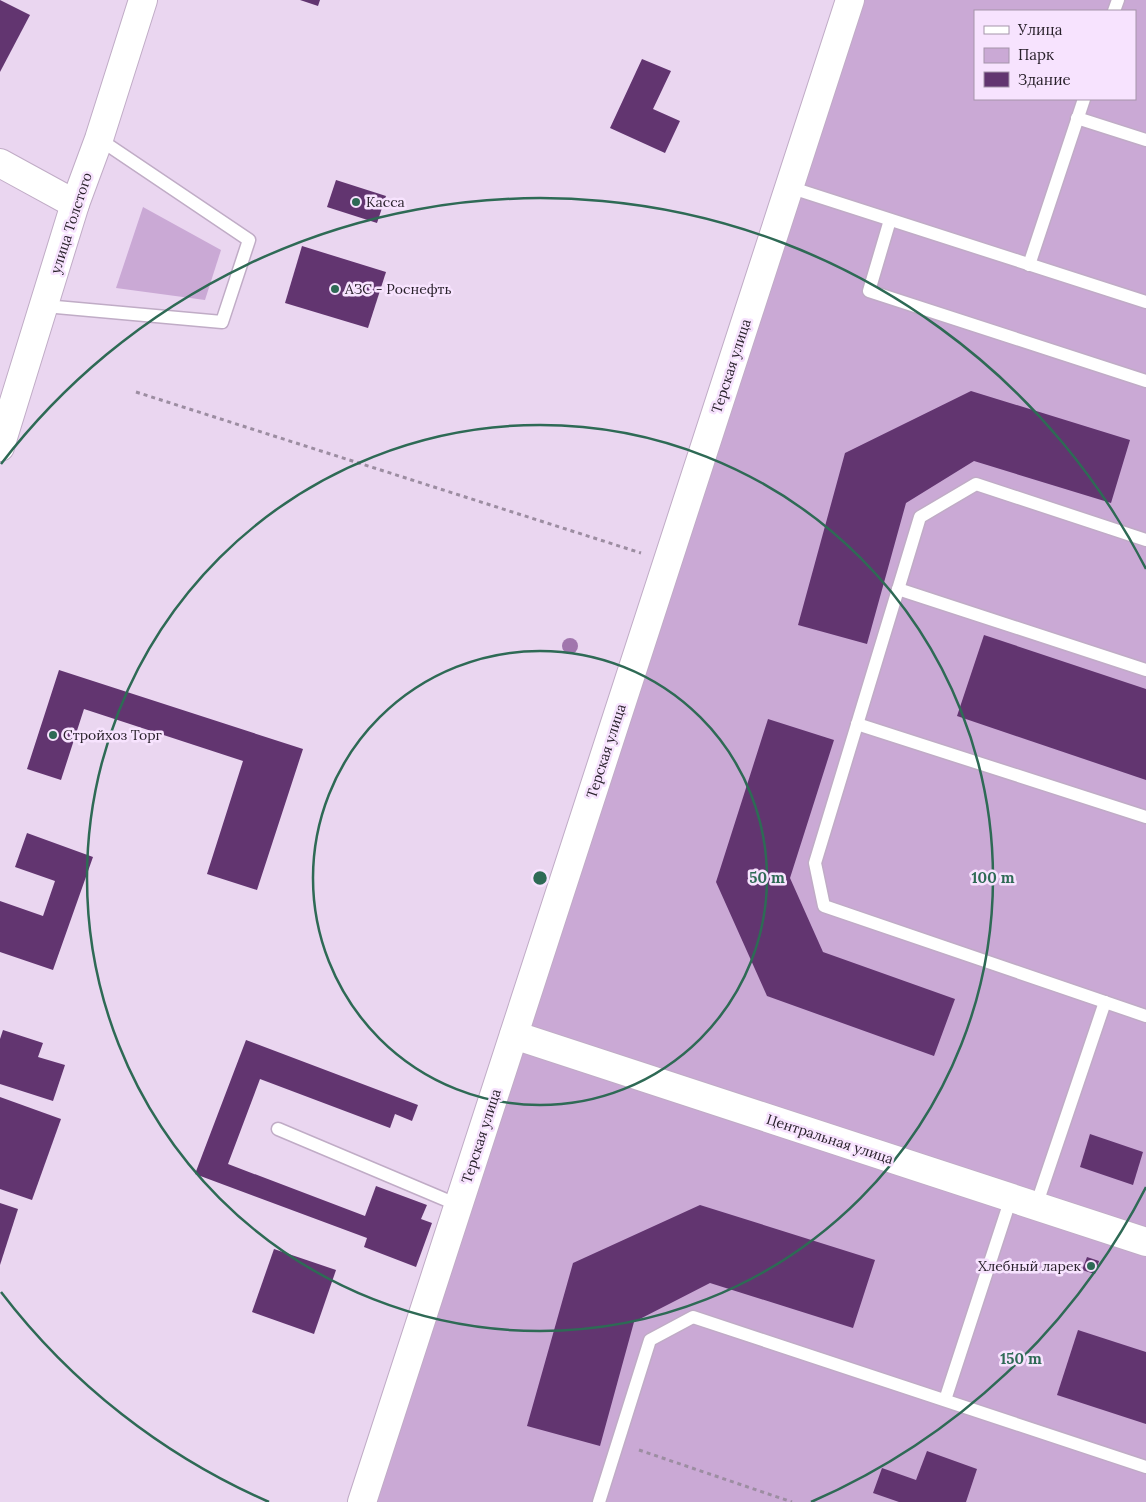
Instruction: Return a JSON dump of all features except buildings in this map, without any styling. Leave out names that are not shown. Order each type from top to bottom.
[{"type":"street","name":"улица Толстого","points":[[0,447],[76,204],[99,139],[143,0]]},
{"type":"street","name":"Терская улица","points":[[362,1502],[850,0]]},
{"type":"street","points":[[0,163],[76,204]]},
{"type":"street","name":"Центральная улица","points":[[514,1035],[1146,1242]]},
{"type":"lane","points":[[1029,264],[1084,100]]},
{"type":"lane","points":[[1077,118],[1146,140]]},
{"type":"lane","points":[[45,306],[222,322],[249,240],[99,139]]},
{"type":"lane","points":[[789,187],[1146,302]]},
{"type":"lane","points":[[890,220],[869,290],[1146,381]]},
{"type":"lane","points":[[1146,540],[976,484],[920,517],[815,863],[824,906],[1146,1016]]},
{"type":"lane","points":[[898,589],[1146,670]]},
{"type":"lane","points":[[857,724],[1146,817]]},
{"type":"lane","points":[[944,1400],[1105,1002]]},
{"type":"lane","points":[[278,1129],[458,1205]]},
{"type":"lane","points":[[599,1502],[650,1340],[693,1317],[1146,1467]]},
{"type":"path","points":[[136,392],[668,562]]},
{"type":"path","points":[[618,1442],[792,1502]]},
{"type":"green space","points":[[850,0],[1146,0],[1146,1502],[362,1502]]},
{"type":"green space","points":[[143,207],[221,250],[205,300],[116,288]]},
{"type":"place","name":"Касса","points":[[356,202]]},
{"type":"place","name":"АЗС - Роснефть","points":[[335,289]]},
{"type":"place","name":"Стройхоз Торг","points":[[53,735]]},
{"type":"place","name":"Хлебный ларек","points":[[1091,1266]]}]
